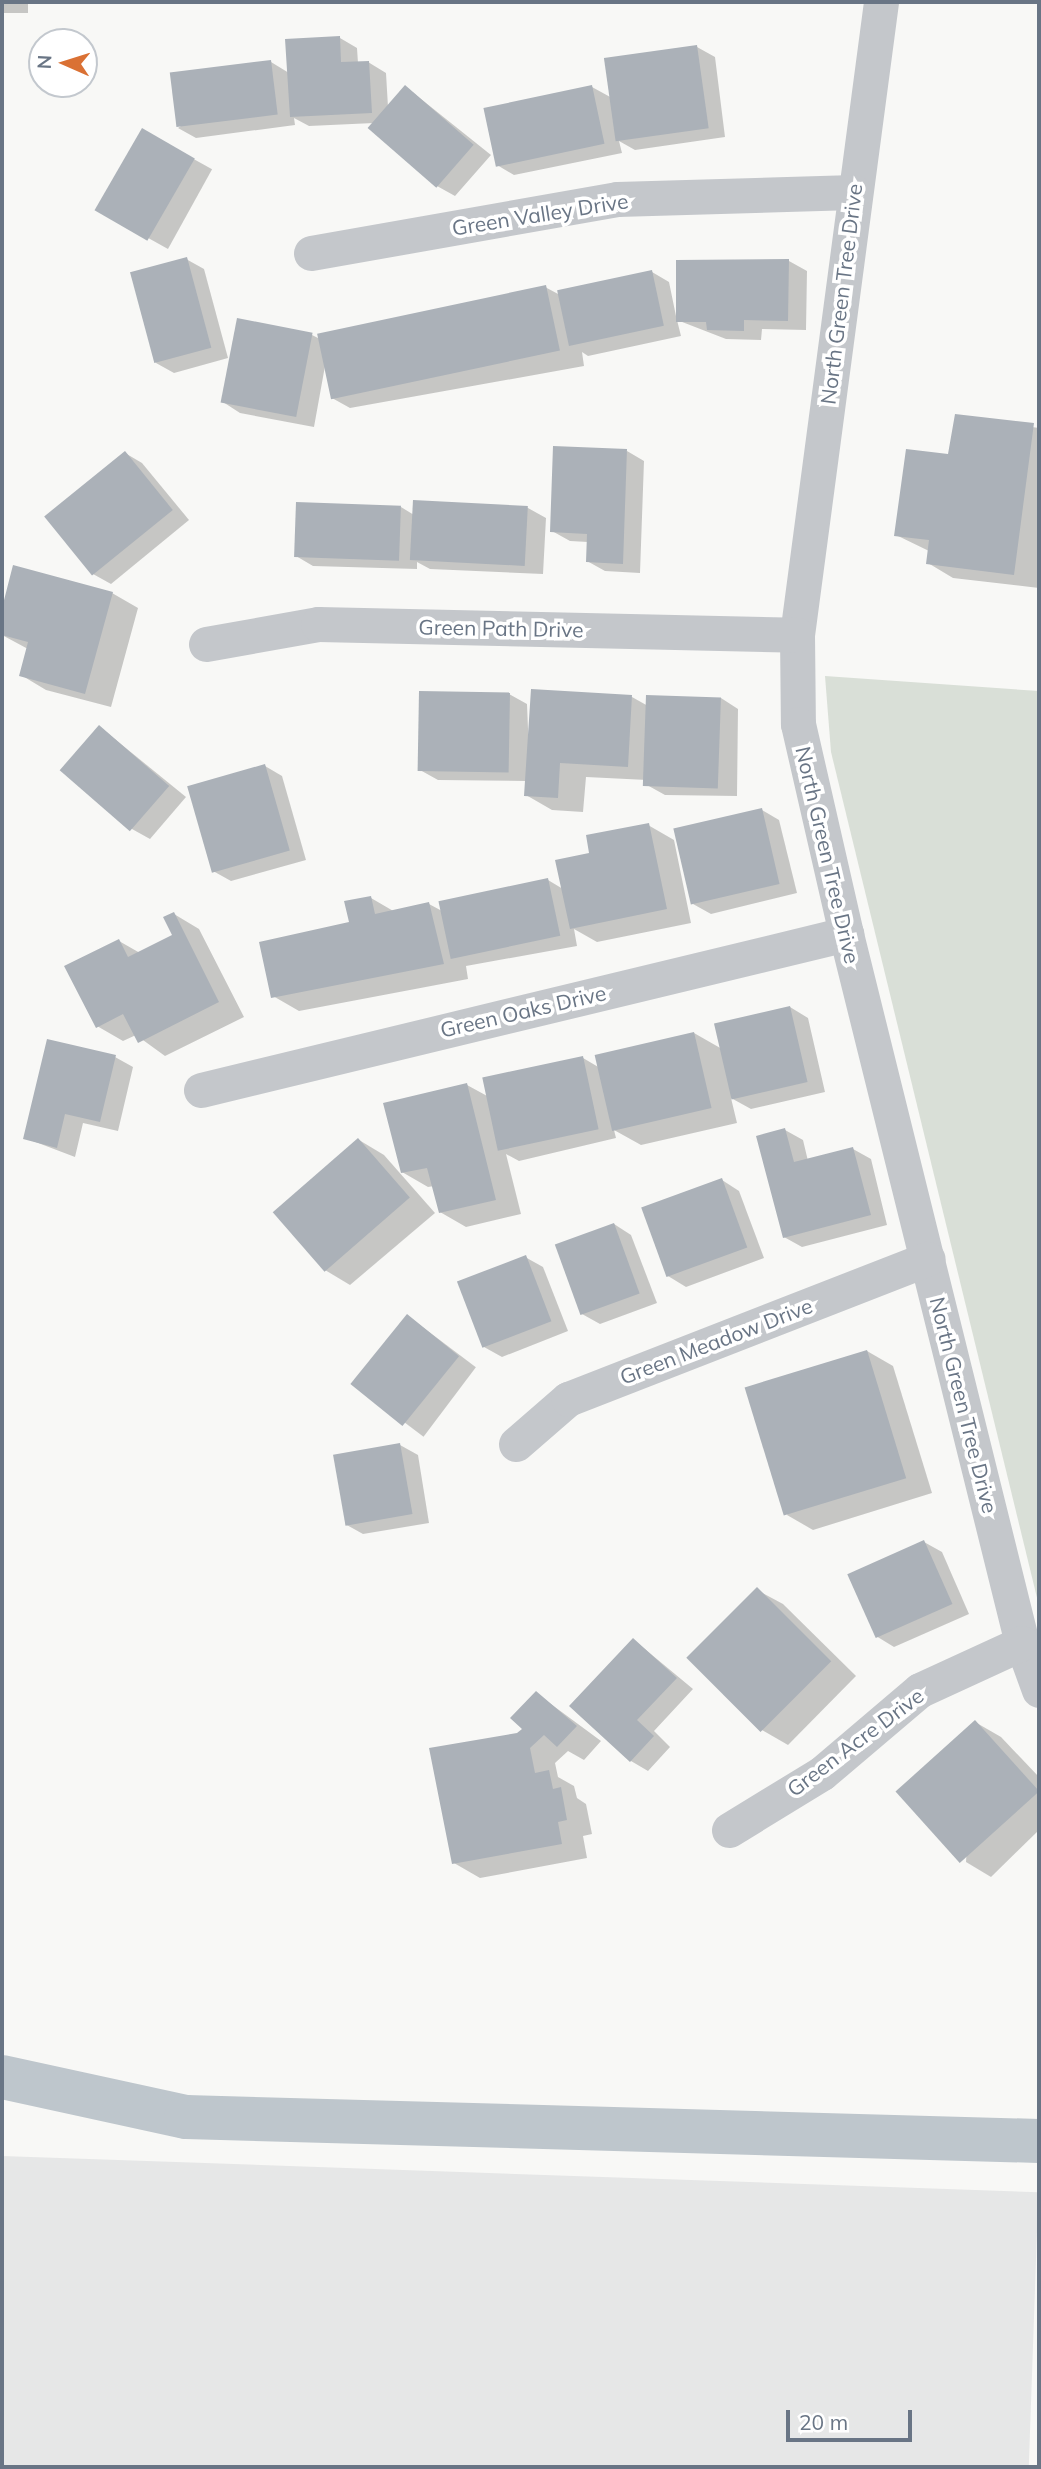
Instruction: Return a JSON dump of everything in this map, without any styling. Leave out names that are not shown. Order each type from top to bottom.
[{"type":"street","name":"North Green Tree Drive","points":[[881,2],[797,635],[798,724],[846,934],[1022,1643],[1039,1690]]},
{"type":"street","name":"Green Valley Drive","points":[[311,253],[617,199],[854,192]]},
{"type":"street","name":"Green Path Drive","points":[[206,644],[318,624],[797,635]]},
{"type":"street","name":"Green Oaks Drive","points":[[201,1090],[846,934]]},
{"type":"street","name":"Green Meadow Drive","points":[[516,1444],[568,1399],[928,1259]]},
{"type":"street","name":"Green Acre Drive","points":[[729,1830],[822,1773],[920,1690],[1022,1643]]},
{"type":"shaded area","points":[[825,676],[1039,691],[1039,1606],[831,752]]},
{"type":"shaded area","points":[[2,2156],[1038,2192],[1029,2467],[2,2467]]},
{"type":"building","points":[[340,36],[341,62],[369,61],[372,113],[290,117],[285,39]]},
{"type":"building","points":[[697,45],[709,128],[616,141],[604,58]]},
{"type":"building","points":[[271,60],[278,115],[176,127],[170,72]]},
{"type":"building","points":[[405,85],[474,145],[436,188],[368,128]]},
{"type":"building","points":[[592,85],[604,144],[496,167],[483,108]]},
{"type":"building","points":[[142,128],[195,158],[147,241],[95,210]]},
{"type":"building","points":[[187,257],[211,348],[154,363],[130,272]]},
{"type":"building","points":[[789,259],[788,321],[744,320],[744,331],[707,330],[706,322],[676,322],[676,260]]},
{"type":"building","points":[[652,270],[664,326],[569,346],[557,290]]},
{"type":"building","points":[[546,285],[560,351],[331,399],[317,334]]},
{"type":"building","points":[[237,318],[313,333],[296,417],[221,402]]},
{"type":"building","points":[[955,414],[1034,423],[1014,575],[926,564],[929,540],[894,536],[906,449],[948,454]]},
{"type":"building","points":[[553,446],[627,449],[623,564],[586,562],[587,534],[550,532]]},
{"type":"building","points":[[125,451],[173,510],[92,576],[44,516]]},
{"type":"building","points":[[413,500],[528,506],[525,566],[410,560]]},
{"type":"building","points":[[296,502],[401,506],[399,561],[294,557]]},
{"type":"building","points":[[13,565],[113,592],[85,694],[19,676],[28,642],[2,635],[2,608]]},
{"type":"building","points":[[531,689],[632,695],[628,767],[560,763],[558,798],[524,796]]},
{"type":"building","points":[[419,691],[510,693],[509,773],[418,771]]},
{"type":"building","points":[[646,695],[721,698],[718,789],[643,786]]},
{"type":"building","points":[[99,725],[169,786],[130,831],[60,770]]},
{"type":"building","points":[[265,764],[290,851],[212,873],[187,786]]},
{"type":"building","points":[[762,808],[780,884],[691,904],[673,828]]},
{"type":"building","points":[[649,823],[667,909],[570,929],[555,860],[589,853],[586,835]]},
{"type":"building","points":[[548,878],[560,936],[451,959],[438,901]]},
{"type":"building","points":[[371,896],[375,914],[429,902],[444,964],[271,998],[259,942],[349,922],[344,901]]},
{"type":"building","points":[[174,912],[219,1002],[138,1043],[123,1014],[96,1028],[64,966],[119,939],[128,957],[172,935],[163,917]]},
{"type":"building","points":[[790,1006],[808,1082],[732,1100],[714,1024]]},
{"type":"building","points":[[694,1032],[712,1108],[612,1131],[595,1055]]},
{"type":"building","points":[[47,1039],[116,1055],[100,1122],[65,1114],[57,1148],[23,1139]]},
{"type":"building","points":[[583,1056],[599,1129],[498,1151],[482,1077]]},
{"type":"building","points":[[467,1083],[496,1200],[439,1213],[427,1168],[401,1173],[383,1103]]},
{"type":"building","points":[[785,1128],[794,1162],[853,1147],[871,1215],[783,1238],[756,1136]]},
{"type":"building","points":[[358,1138],[410,1198],[325,1272],[273,1212]]},
{"type":"building","points":[[722,1178],[747,1248],[666,1277],[641,1207]]},
{"type":"building","points":[[614,1223],[640,1293],[580,1315],[555,1245]]},
{"type":"building","points":[[526,1255],[551,1321],[482,1348],[457,1282]]},
{"type":"building","points":[[407,1314],[459,1356],[402,1426],[350,1384]]},
{"type":"building","points":[[867,1350],[906,1478],[784,1516],[745,1387]]},
{"type":"building","points":[[400,1443],[413,1514],[346,1526],[333,1455]]},
{"type":"building","points":[[924,1540],[952,1604],[876,1638],[847,1574]]},
{"type":"building","points":[[757,1587],[831,1661],[761,1732],[686,1658]]},
{"type":"building","points":[[633,1638],[677,1678],[637,1720],[654,1736],[630,1762],[569,1706]]},
{"type":"building","points":[[536,1691],[577,1726],[557,1747],[544,1735],[530,1748],[535,1773],[549,1770],[553,1789],[561,1787],[567,1820],[558,1822],[562,1844],[452,1864],[429,1748],[517,1733],[522,1729],[510,1718]]},
{"type":"building","points":[[975,1720],[1039,1792],[960,1863],[895,1792]]},
{"type":"waterway","points":[[2,2077],[186,2117],[1039,2141]]}]
